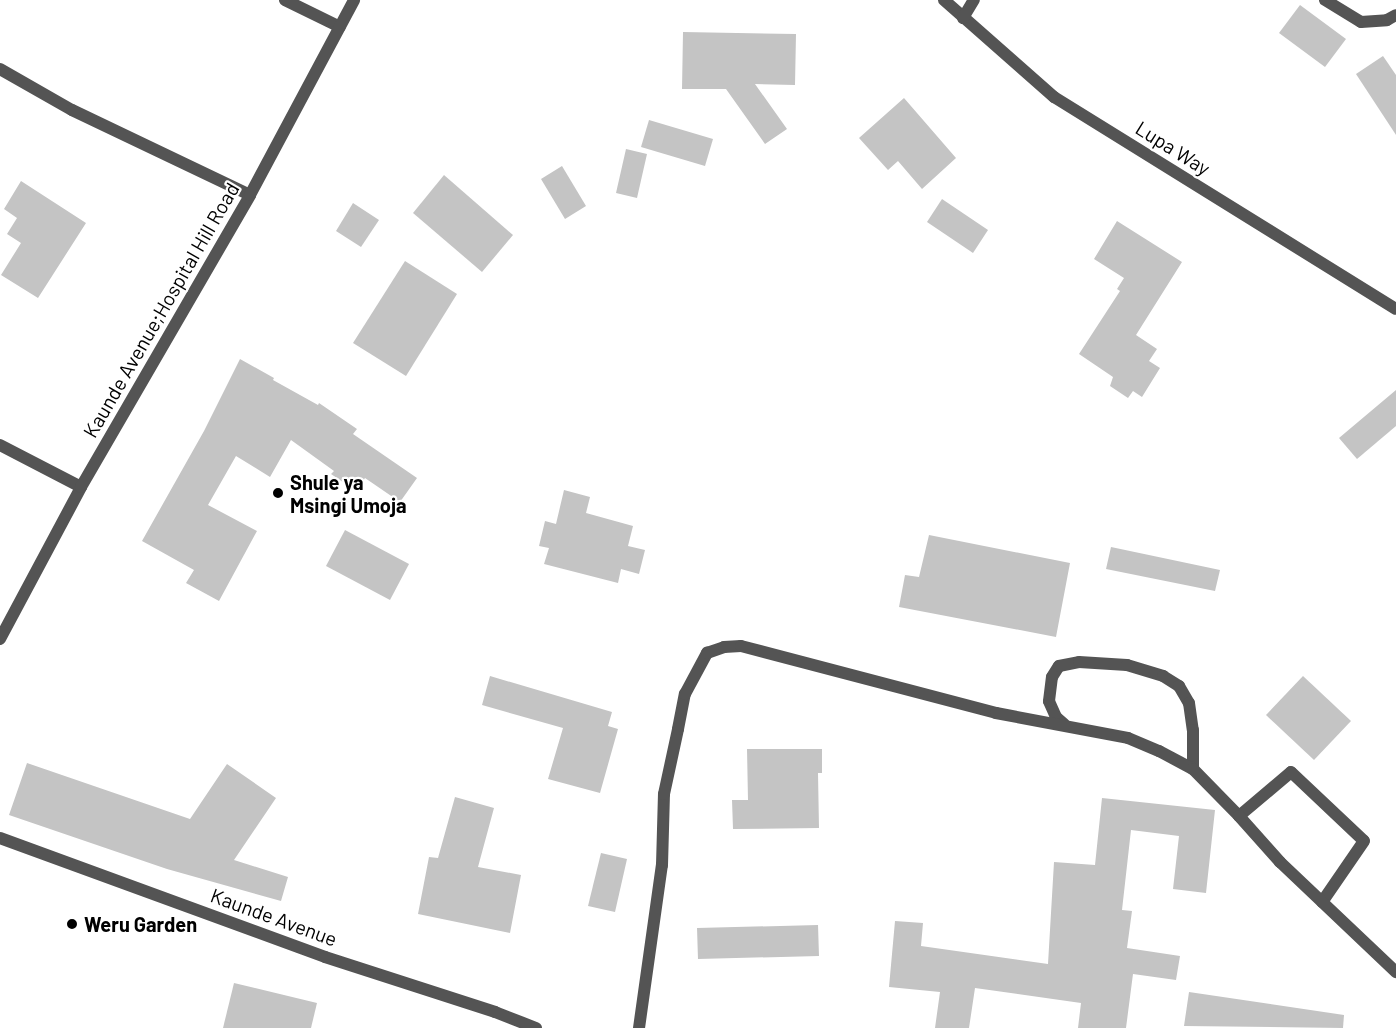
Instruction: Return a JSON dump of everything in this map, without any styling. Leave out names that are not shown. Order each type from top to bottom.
[{"type":"street","points":[[285,0],[340,27]]},
{"type":"street","name":"Kaunde Avenue;Hospital Hill Road","points":[[0,639],[81,487],[250,195],[354,0]]},
{"type":"street","name":"Lupa Way","points":[[944,0],[1054,97],[1396,309]]},
{"type":"street","points":[[963,18],[974,0]]},
{"type":"street","points":[[1325,0],[1361,22],[1387,20],[1396,15]]},
{"type":"street","points":[[0,69],[72,110],[250,195]]},
{"type":"street","points":[[0,445],[81,487]]},
{"type":"street","points":[[639,1028],[662,865],[664,794],[686,694],[707,653],[741,646],[996,713],[1064,724],[1128,738],[1193,770],[1239,816],[1280,862],[1396,972]]},
{"type":"street","points":[[1064,724],[1056,717],[1049,701],[1052,677],[1059,666],[1078,663],[1127,665],[1163,676],[1179,686],[1189,703],[1193,730],[1193,770]]},
{"type":"street","points":[[1239,816],[1291,772],[1364,841],[1322,902]]},
{"type":"street","name":"Kaunde Avenue","points":[[0,838],[325,957],[495,1012],[536,1028]]},
{"type":"building","points":[[1300,5],[1346,39],[1325,67],[1279,33]]},
{"type":"building","points":[[683,32],[796,34],[795,85],[755,84],[787,129],[765,144],[726,89],[682,89]]},
{"type":"building","points":[[1383,56],[1396,75],[1396,135],[1356,74]]},
{"type":"building","points":[[904,98],[956,158],[922,189],[898,161],[888,170],[859,138]]},
{"type":"building","points":[[649,120],[713,139],[705,166],[641,147]]},
{"type":"building","points":[[626,149],[647,154],[637,198],[616,193]]},
{"type":"building","points":[[562,166],[586,206],[565,219],[541,179]]},
{"type":"building","points":[[444,175],[513,235],[482,272],[413,213]]},
{"type":"building","points":[[21,181],[86,223],[38,298],[1,275],[21,243],[7,234],[17,218],[4,209]]},
{"type":"building","points":[[942,199],[988,230],[973,253],[927,222]]},
{"type":"building","points":[[353,203],[379,220],[361,247],[336,231]]},
{"type":"building","points":[[1117,221],[1182,262],[1136,335],[1157,349],[1149,361],[1160,368],[1142,397],[1133,391],[1128,398],[1110,386],[1113,377],[1079,354],[1120,291],[1117,289],[1124,278],[1094,259]]},
{"type":"building","points":[[405,261],[457,294],[406,376],[353,343]]},
{"type":"building","points":[[240,359],[274,378],[273,380],[318,405],[319,403],[357,429],[353,434],[417,478],[400,502],[365,478],[356,491],[331,474],[334,471],[291,440],[270,477],[236,456],[208,505],[257,531],[219,601],[186,583],[194,570],[142,541],[204,431]]},
{"type":"building","points":[[1396,390],[1396,426],[1357,459],[1339,438]]},
{"type":"building","points":[[564,490],[590,497],[586,513],[633,526],[628,546],[645,550],[639,574],[621,569],[618,583],[544,564],[549,548],[539,546],[545,521],[556,524]]},
{"type":"building","points":[[345,530],[409,564],[390,600],[326,566]]},
{"type":"building","points":[[929,535],[1070,563],[1056,637],[899,607],[905,575],[919,577]]},
{"type":"building","points":[[1111,547],[1220,570],[1215,591],[1106,569]]},
{"type":"building","points":[[490,676],[612,712],[608,726],[618,729],[600,793],[548,779],[563,728],[482,705]]},
{"type":"building","points":[[1303,676],[1351,721],[1314,760],[1266,715]]},
{"type":"building","points":[[747,749],[822,749],[822,773],[818,773],[819,828],[733,829],[732,800],[748,800]]},
{"type":"building","points":[[27,763],[190,819],[227,764],[276,798],[234,860],[288,877],[281,901],[167,869],[9,815]]},
{"type":"building","points":[[455,797],[494,808],[478,867],[521,875],[510,933],[418,914],[429,857],[438,858]]},
{"type":"building","points":[[1102,798],[1215,810],[1206,893],[1173,889],[1179,836],[1131,830],[1122,910],[1132,911],[1127,948],[1180,956],[1176,980],[1133,974],[1126,1028],[1078,1028],[1081,1003],[975,988],[969,1028],[935,1028],[940,992],[889,987],[895,921],[923,923],[921,946],[1048,964],[1054,862],[1095,865]]},
{"type":"building","points":[[601,853],[627,859],[615,912],[588,906]]},
{"type":"building","points":[[818,925],[819,956],[698,959],[697,928]]},
{"type":"building","points":[[234,983],[317,1003],[311,1028],[223,1028]]},
{"type":"building","points":[[1189,992],[1344,1015],[1343,1028],[1184,1026]]},
{"type":"place","name":"Shule ya Msingi Umoja","points":[[278,493]]},
{"type":"place","name":"Weru Garden","points":[[72,924]]}]
